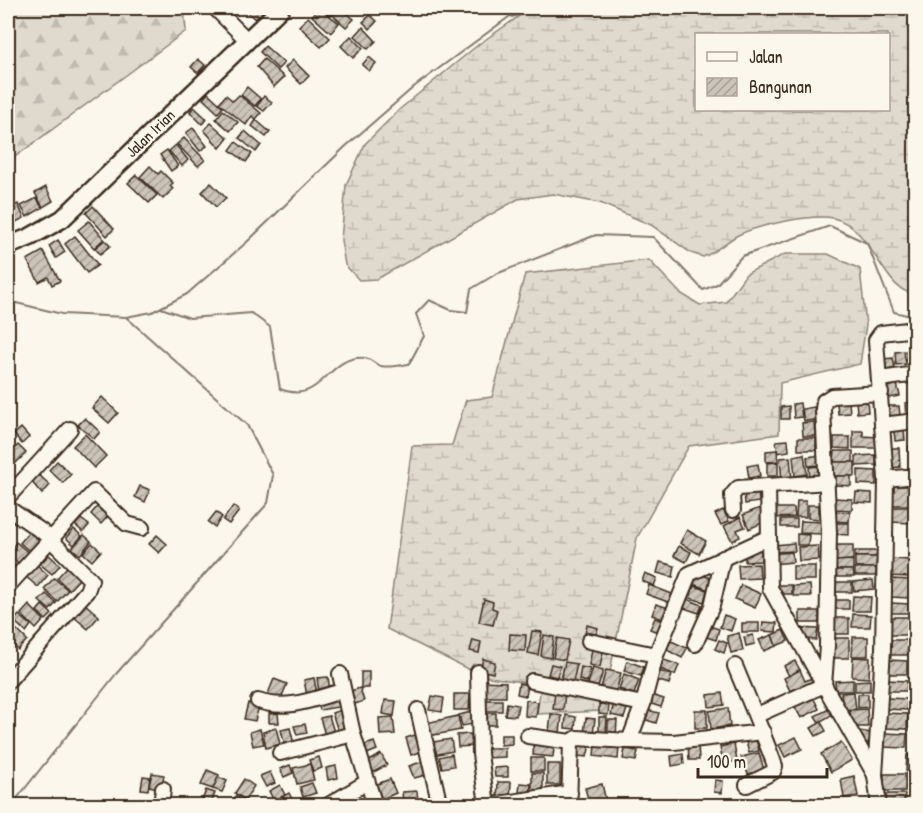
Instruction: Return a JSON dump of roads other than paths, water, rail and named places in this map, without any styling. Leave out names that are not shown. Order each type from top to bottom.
[{"type":"main road","name":"Jalan Irian","points":[[8,246],[62,219],[281,8]]},
{"type":"street","points":[[215,8],[247,40]]},
{"type":"street","points":[[879,806],[875,775],[883,649],[886,479],[876,346],[879,334],[915,329]]},
{"type":"street","points":[[880,379],[915,374]]},
{"type":"street","points":[[824,685],[827,646],[828,482],[824,401],[832,396],[881,393]]},
{"type":"street","points":[[882,425],[915,420]]},
{"type":"street","points":[[8,497],[70,429]]},
{"type":"street","points":[[886,479],[915,476]]},
{"type":"street","points":[[734,510],[732,495],[735,490],[828,482]]},
{"type":"street","points":[[768,486],[770,588],[875,775]]},
{"type":"street","points":[[8,586],[94,492],[127,524],[142,528]]},
{"type":"street","points":[[8,508],[51,539],[91,578],[90,586],[8,681]]},
{"type":"street","points":[[629,741],[643,704],[656,655],[689,574],[769,537]]},
{"type":"street","points":[[695,644],[712,606],[723,558]]},
{"type":"street","points":[[589,641],[656,655]]},
{"type":"street","points":[[735,666],[742,689],[758,715],[775,768],[747,785]]},
{"type":"street","points":[[478,672],[480,754],[486,805],[570,799],[571,742]]},
{"type":"street","points":[[340,674],[353,734],[375,806]]},
{"type":"street","points":[[532,681],[643,704]]},
{"type":"street","points":[[758,715],[824,685]]},
{"type":"street","points":[[258,701],[275,706],[288,706],[342,691]]},
{"type":"street","points":[[418,710],[440,806]]},
{"type":"street","points":[[528,736],[571,742],[577,738],[674,742],[763,732]]},
{"type":"street","points":[[280,753],[353,734]]},
{"type":"street","points":[[327,806],[367,782]]},
{"type":"street","points":[[160,806],[163,789]]},
{"type":"waterway","points":[[126,317],[152,312],[187,294],[247,242],[345,147],[415,86],[521,8]]},
{"type":"waterway","points":[[512,17],[538,8]]},
{"type":"waterway","points":[[161,308],[190,318],[251,313],[270,327],[280,389],[295,392],[306,391],[316,386],[341,364],[352,359],[365,358],[384,367],[409,364],[424,336],[416,314],[429,300],[451,310],[467,312],[471,289],[496,274],[596,235],[653,237],[703,290],[717,284],[742,256],[830,226],[867,243],[894,312],[911,316],[916,314]]},
{"type":"waterway","points":[[8,290],[12,302],[8,366]]},
{"type":"waterway","points":[[11,806],[116,674],[268,503],[273,475],[247,425],[126,317],[62,314],[12,302]]}]
